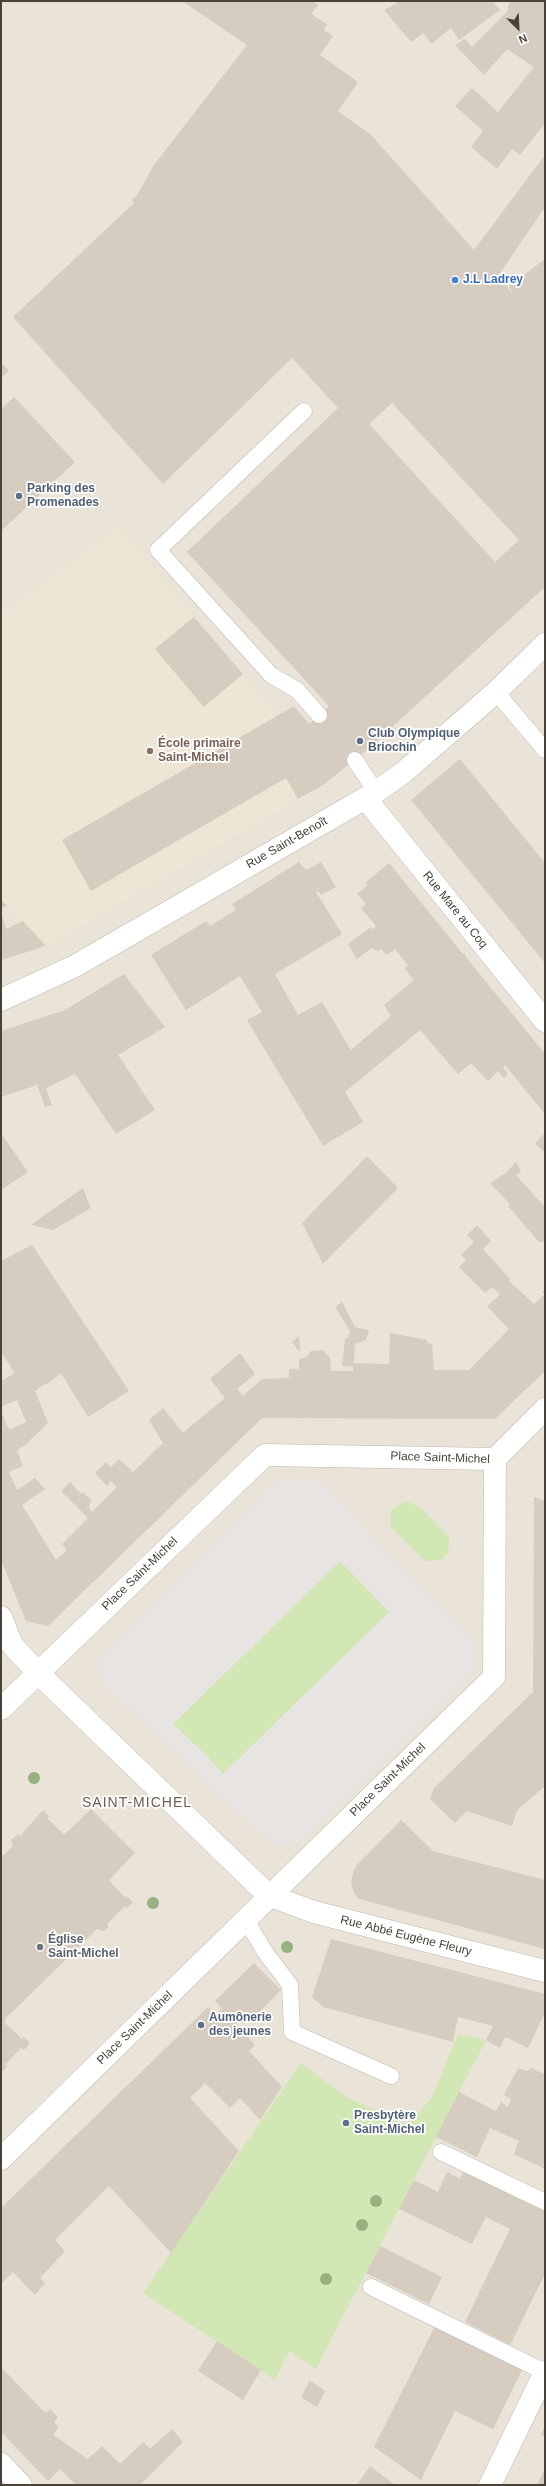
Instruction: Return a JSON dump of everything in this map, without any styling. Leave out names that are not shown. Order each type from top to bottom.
[{"type":"street","name":"Rue Saint-Benoît","points":[[1,1000],[75,966],[371,795],[404,772],[496,692],[545,644]]},
{"type":"street","name":"Rue Mare au Coq","points":[[371,795],[545,1021]]},
{"type":"street","points":[[495,1459],[545,1409]]},
{"type":"street","name":"Place Saint-Michel","points":[[1,1709],[265,1455],[495,1459],[494,1677],[268,1895],[246,1920],[1,2159]]},
{"type":"street","points":[[1,1617],[12,1645],[38,1673],[268,1895]]},
{"type":"street","name":"Rue Abbé Eugène Fleury","points":[[268,1895],[314,1912],[545,1971]]},
{"type":"street","points":[[490,2485],[545,2372]]},
{"type":"street","points":[[1,2464],[21,2485]]},
{"type":"lane","points":[[304,411],[158,550],[271,675],[298,690],[319,715]]},
{"type":"lane","points":[[496,692],[516,712],[545,750]]},
{"type":"lane","points":[[355,760],[371,795]]},
{"type":"lane","points":[[246,1920],[265,1952],[290,1986],[292,2032],[391,2076]]},
{"type":"lane","points":[[441,2152],[545,2202]]},
{"type":"lane","points":[[371,2287],[545,2372]]},
{"type":"shaded area","points":[[1,1],[545,1],[545,2485],[1,2485]]},
{"type":"shaded area","name":"École primaire Saint-Michel","points":[[119,526],[276,717],[323,785],[46,946],[1,900],[1,615]]},
{"type":"shaded area","points":[[275,1481],[320,1481],[474,1642],[475,1672],[296,1846],[273,1845],[106,1688],[96,1661]],"holes":[[[340,1561],[389,1612],[223,1774],[207,1756],[173,1724]]]},
{"type":"green space","points":[[405,1501],[420,1507],[449,1537],[448,1553],[441,1560],[425,1561],[390,1526],[391,1510]]},
{"type":"green space","points":[[340,1561],[390,1612],[223,1774],[207,1756],[204,1755],[173,1724]]},
{"type":"green space","points":[[458,2034],[486,2040],[316,2369],[290,2351],[275,2380],[143,2293],[301,2063],[346,2097],[408,2125],[432,2097]]},
{"type":"building","points":[[182,1],[313,1],[318,5],[311,14],[327,24],[324,30],[333,36],[320,55],[358,82],[338,111],[371,135],[474,250],[545,155],[545,207],[498,276],[513,294],[509,286],[545,259],[545,587],[367,750],[323,785],[298,799],[286,778],[91,891],[62,840],[294,706],[309,724],[329,706],[187,552],[338,408],[292,358],[163,484],[13,317],[134,203],[132,199],[137,195],[154,165],[247,45]],"holes":[[[392,403],[519,540],[495,562],[369,424]]]},
{"type":"building","points":[[394,1],[493,1],[500,10],[459,40],[451,28],[431,44],[423,33],[411,42],[384,10],[397,3]]},
{"type":"building","points":[[510,1],[545,1],[545,123],[520,155],[512,149],[497,169],[471,147],[483,131],[455,106],[472,88],[498,112],[534,67],[507,49],[484,75],[455,45],[465,39],[472,47],[507,12]]},
{"type":"building","points":[[1,362],[9,371],[1,378]]},
{"type":"building","name":"Parking des Promenades","points":[[14,397],[75,462],[1,531],[1,409]]},
{"type":"building","points":[[194,617],[243,674],[204,707],[155,649]]},
{"type":"building","points":[[460,759],[545,863],[545,963],[411,800]]},
{"type":"building","points":[[299,862],[306,870],[321,862],[336,887],[321,895],[318,891],[316,892],[342,934],[275,974],[298,1015],[322,1002],[351,1050],[391,1016],[384,1005],[414,980],[404,968],[408,965],[395,949],[387,955],[381,949],[378,951],[372,948],[357,959],[348,944],[371,927],[372,930],[376,926],[361,908],[366,904],[357,894],[368,885],[365,883],[389,863],[463,954],[465,953],[465,956],[545,1054],[545,1114],[505,1065],[503,1068],[508,1074],[504,1078],[498,1071],[488,1081],[471,1063],[458,1074],[420,1030],[345,1092],[363,1122],[323,1146],[247,1020],[262,1012],[240,976],[186,1010],[151,955],[206,921],[210,926],[236,910],[232,904]]},
{"type":"building","points":[[1,900],[7,906],[1,908]]},
{"type":"building","points":[[1,911],[6,929],[23,921],[46,946],[1,960]]},
{"type":"building","points":[[124,974],[165,1027],[118,1055],[155,1110],[116,1134],[75,1074],[46,1088],[52,1105],[45,1107],[37,1085],[1,1097],[1,1031],[65,1010]]},
{"type":"building","points":[[545,1133],[545,1153],[535,1143]]},
{"type":"building","points":[[3,1136],[28,1172],[1,1190],[1,1138]]},
{"type":"building","points":[[367,1156],[398,1188],[323,1264],[302,1223]]},
{"type":"building","points":[[516,1162],[521,1171],[516,1175],[545,1207],[545,1242],[539,1242],[508,1206],[510,1204],[490,1183],[506,1173]]},
{"type":"building","points":[[83,1188],[91,1208],[53,1230],[31,1225]]},
{"type":"building","points":[[477,1225],[491,1241],[483,1249],[510,1279],[509,1281],[534,1304],[545,1294],[545,1371],[495,1419],[262,1418],[48,1626],[26,1621],[1,1560],[1,1411],[9,1430],[26,1422],[17,1400],[1,1407],[1,1381],[15,1373],[1,1352],[1,1261],[32,1245],[129,1391],[88,1417],[61,1373],[46,1385],[45,1384],[35,1391],[48,1423],[24,1446],[17,1450],[23,1466],[9,1472],[17,1490],[35,1478],[45,1489],[22,1505],[56,1560],[67,1550],[62,1544],[88,1518],[61,1491],[70,1482],[81,1494],[83,1492],[91,1500],[89,1508],[92,1512],[117,1487],[111,1481],[107,1486],[95,1473],[106,1462],[111,1467],[119,1459],[133,1472],[163,1443],[149,1420],[163,1408],[183,1433],[225,1398],[210,1379],[240,1353],[255,1374],[237,1389],[243,1396],[262,1379],[289,1378],[289,1369],[298,1369],[299,1371],[299,1359],[307,1357],[311,1351],[323,1350],[330,1358],[331,1371],[353,1371],[353,1367],[342,1366],[345,1339],[348,1337],[350,1331],[335,1307],[342,1302],[355,1327],[369,1330],[366,1340],[355,1344],[354,1363],[389,1364],[390,1333],[427,1340],[428,1343],[432,1344],[434,1370],[469,1370],[509,1329],[487,1306],[500,1295],[492,1287],[485,1293],[459,1267],[466,1260],[461,1255],[474,1242],[467,1235]]},
{"type":"building","points":[[299,1336],[300,1352],[292,1342]]},
{"type":"building","points":[[534,1497],[545,1501],[545,1786],[517,1810],[512,1826],[467,1811],[455,1823],[430,1799],[434,1788],[533,1692]]},
{"type":"building","name":"Église Saint-Michel","points":[[91,1809],[135,1853],[109,1880],[125,1898],[127,1896],[133,1902],[127,1908],[125,1906],[107,1924],[109,1926],[104,1931],[97,1929],[6,2018],[5,2023],[22,2039],[24,2037],[30,2043],[24,2050],[21,2048],[5,2065],[7,2066],[1,2073],[1,1858],[13,1846],[11,1840],[18,1834],[20,1836],[43,1810],[49,1816],[47,1818],[64,1835]]},
{"type":"building","points":[[401,1820],[433,1851],[545,1880],[545,1949],[359,1899],[354,1893],[351,1883],[353,1873],[357,1865]]},
{"type":"building","points":[[331,1939],[545,1994],[545,2013],[528,2048],[505,2037],[500,2048],[486,2040],[493,2026],[458,2017],[453,2042],[323,2007],[312,1997]]},
{"type":"building","points":[[254,1963],[281,1990],[249,2023],[236,2023],[255,2045],[249,2051],[282,2087],[260,2120],[240,2098],[230,2108],[205,2083],[190,2098],[239,2151],[171,2253],[109,2186],[55,2240],[65,2251],[40,2278],[45,2283],[35,2295],[13,2272],[1,2284],[1,2208],[208,2007],[215,2015],[222,2008],[215,2001]]},
{"type":"building","points":[[518,2068],[526,2071],[531,2068],[544,2074],[545,2169],[514,2154],[519,2141],[490,2128],[477,2157],[436,2137],[459,2092],[496,2111],[501,2102],[508,2107],[511,2099],[504,2095]]},
{"type":"building","points":[[464,2170],[545,2211],[545,2274],[510,2345],[465,2322],[510,2229],[486,2217],[472,2244],[399,2209],[414,2180],[438,2192],[447,2172],[460,2179]]},
{"type":"building","points":[[380,2246],[442,2277],[429,2304],[366,2273]]},
{"type":"building","points":[[435,2326],[522,2370],[493,2429],[455,2411],[421,2480],[374,2447]]},
{"type":"building","points":[[217,2341],[261,2370],[243,2400],[198,2371]]},
{"type":"building","points":[[1,2367],[45,2413],[50,2409],[58,2417],[54,2422],[58,2427],[53,2435],[88,2459],[102,2446],[120,2464],[143,2442],[150,2449],[172,2429],[183,2442],[140,2485],[76,2485],[60,2469],[48,2481],[1,2432]]},
{"type":"building","points":[[310,2380],[325,2391],[317,2407],[301,2397]]},
{"type":"building","points":[[545,2426],[545,2437],[541,2435]]},
{"type":"building","points":[[370,2466],[395,2485],[357,2485]]},
{"type":"building","points":[[545,2469],[545,2485],[537,2485]]},
{"type":"place","name":"J.L Ladrey","points":[[455,280]]},
{"type":"place","name":"Parking des Promenades","points":[[19,496]]},
{"type":"place","name":"Club Olympique Briochin","points":[[360,741]]},
{"type":"place","name":"École primaire Saint-Michel","points":[[150,751]]},
{"type":"place","name":"Église Saint-Michel","points":[[40,1947]]},
{"type":"place","name":"Aumônerie des jeunes","points":[[201,2025]]},
{"type":"place","name":"Presbytère Saint-Michel","points":[[346,2123]]},
{"type":"district","name":"SAINT-MICHEL","points":[[137,1803]]}]
